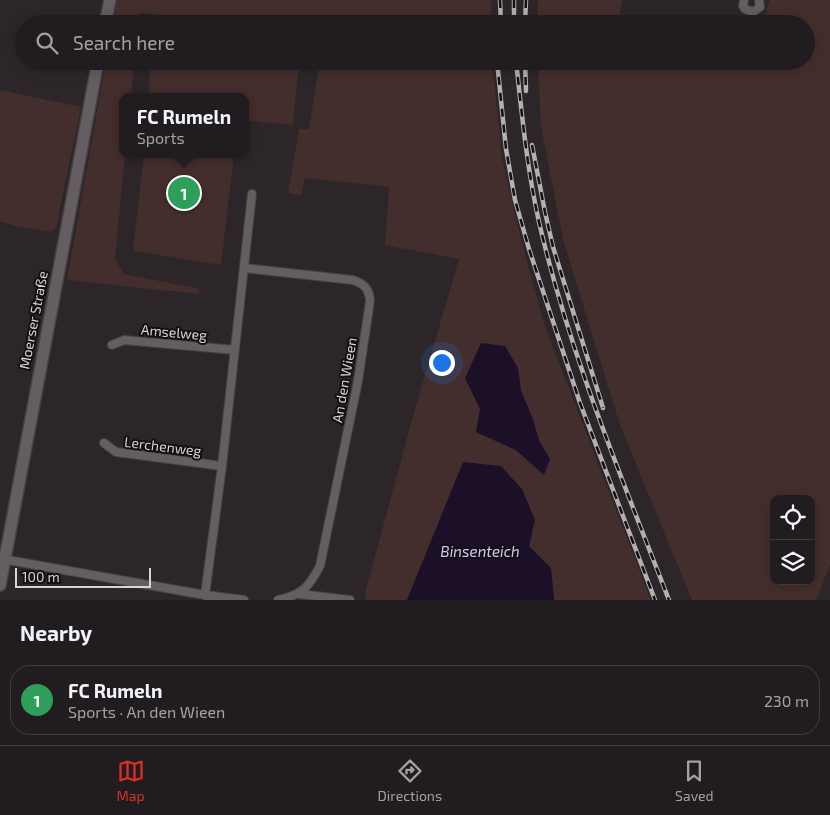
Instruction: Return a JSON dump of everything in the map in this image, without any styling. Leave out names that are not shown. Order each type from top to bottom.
[{"type":"main road","points":[[107,15],[110,0]]},
{"type":"main road","name":"Moerser Straße","points":[[0,585],[2,559],[96,70]]},
{"type":"street","points":[[744,0],[743,6],[745,10],[753,12],[760,7],[759,0]]},
{"type":"street","points":[[207,597],[252,194]]},
{"type":"street","name":"An den Wieen","points":[[244,268],[353,280],[364,284],[369,292],[370,301],[358,381],[320,566],[313,579],[299,594]]},
{"type":"street","name":"Amselweg","points":[[112,345],[124,340],[235,350]]},
{"type":"street","name":"Lerchenweg","points":[[104,444],[116,452],[222,466]]},
{"type":"street","points":[[2,559],[207,597],[244,600]]},
{"type":"street","points":[[278,600],[299,594],[350,600]]},
{"type":"shaded area","points":[[117,0],[491,0],[491,15],[158,15],[139,13],[139,15],[114,15]]},
{"type":"shaded area","points":[[538,0],[622,0],[620,15],[538,15]]},
{"type":"shaded area","points":[[770,0],[830,0],[830,565],[816,600],[692,600],[620,425],[564,243],[541,127],[538,70],[815,70],[815,15],[765,15]]},
{"type":"shaded area","points":[[104,70],[133,70],[131,93],[119,93],[119,158],[125,158],[115,259],[124,274],[200,289],[199,294],[67,280]]},
{"type":"shaded area","points":[[150,70],[298,70],[293,125],[249,120],[249,93],[148,93]]},
{"type":"shaded area","points":[[319,70],[493,70],[502,158],[544,324],[651,600],[554,600],[551,568],[529,546],[535,520],[464,462],[407,600],[365,600],[366,590],[413,416],[459,259],[385,245],[389,187],[305,178],[301,196],[288,193],[299,129],[309,129]],"holes":[[[518,368],[521,391],[533,419],[539,441],[550,458],[544,474],[516,450],[476,432],[480,409]]]},
{"type":"shaded area","points":[[0,90],[81,107],[56,228],[51,232],[14,226],[0,221]]},
{"type":"shaded area","points":[[144,158],[234,158],[221,265],[133,251]]},
{"type":"water","points":[[481,343],[505,346],[518,368],[521,391],[533,419],[539,441],[550,459],[544,475],[516,450],[476,432],[480,409],[465,378]]},
{"type":"water","name":"Binsenteich","points":[[463,462],[501,466],[522,489],[535,520],[529,546],[551,568],[554,600],[407,600]]},
{"type":"railway","points":[[500,0],[501,15]]},
{"type":"railway","points":[[514,0],[514,15]]},
{"type":"railway","points":[[525,15],[526,0]]},
{"type":"railway","points":[[498,70],[506,149],[515,200],[529,249],[580,403],[655,600]]},
{"type":"railway","points":[[517,70],[531,182],[551,270],[597,413],[669,600]]},
{"type":"railway","points":[[525,70],[526,91]]},
{"type":"railway","points":[[532,145],[553,247],[603,408]]},
{"type":"place","name":"FC Rumeln","points":[[184,193]]}]
